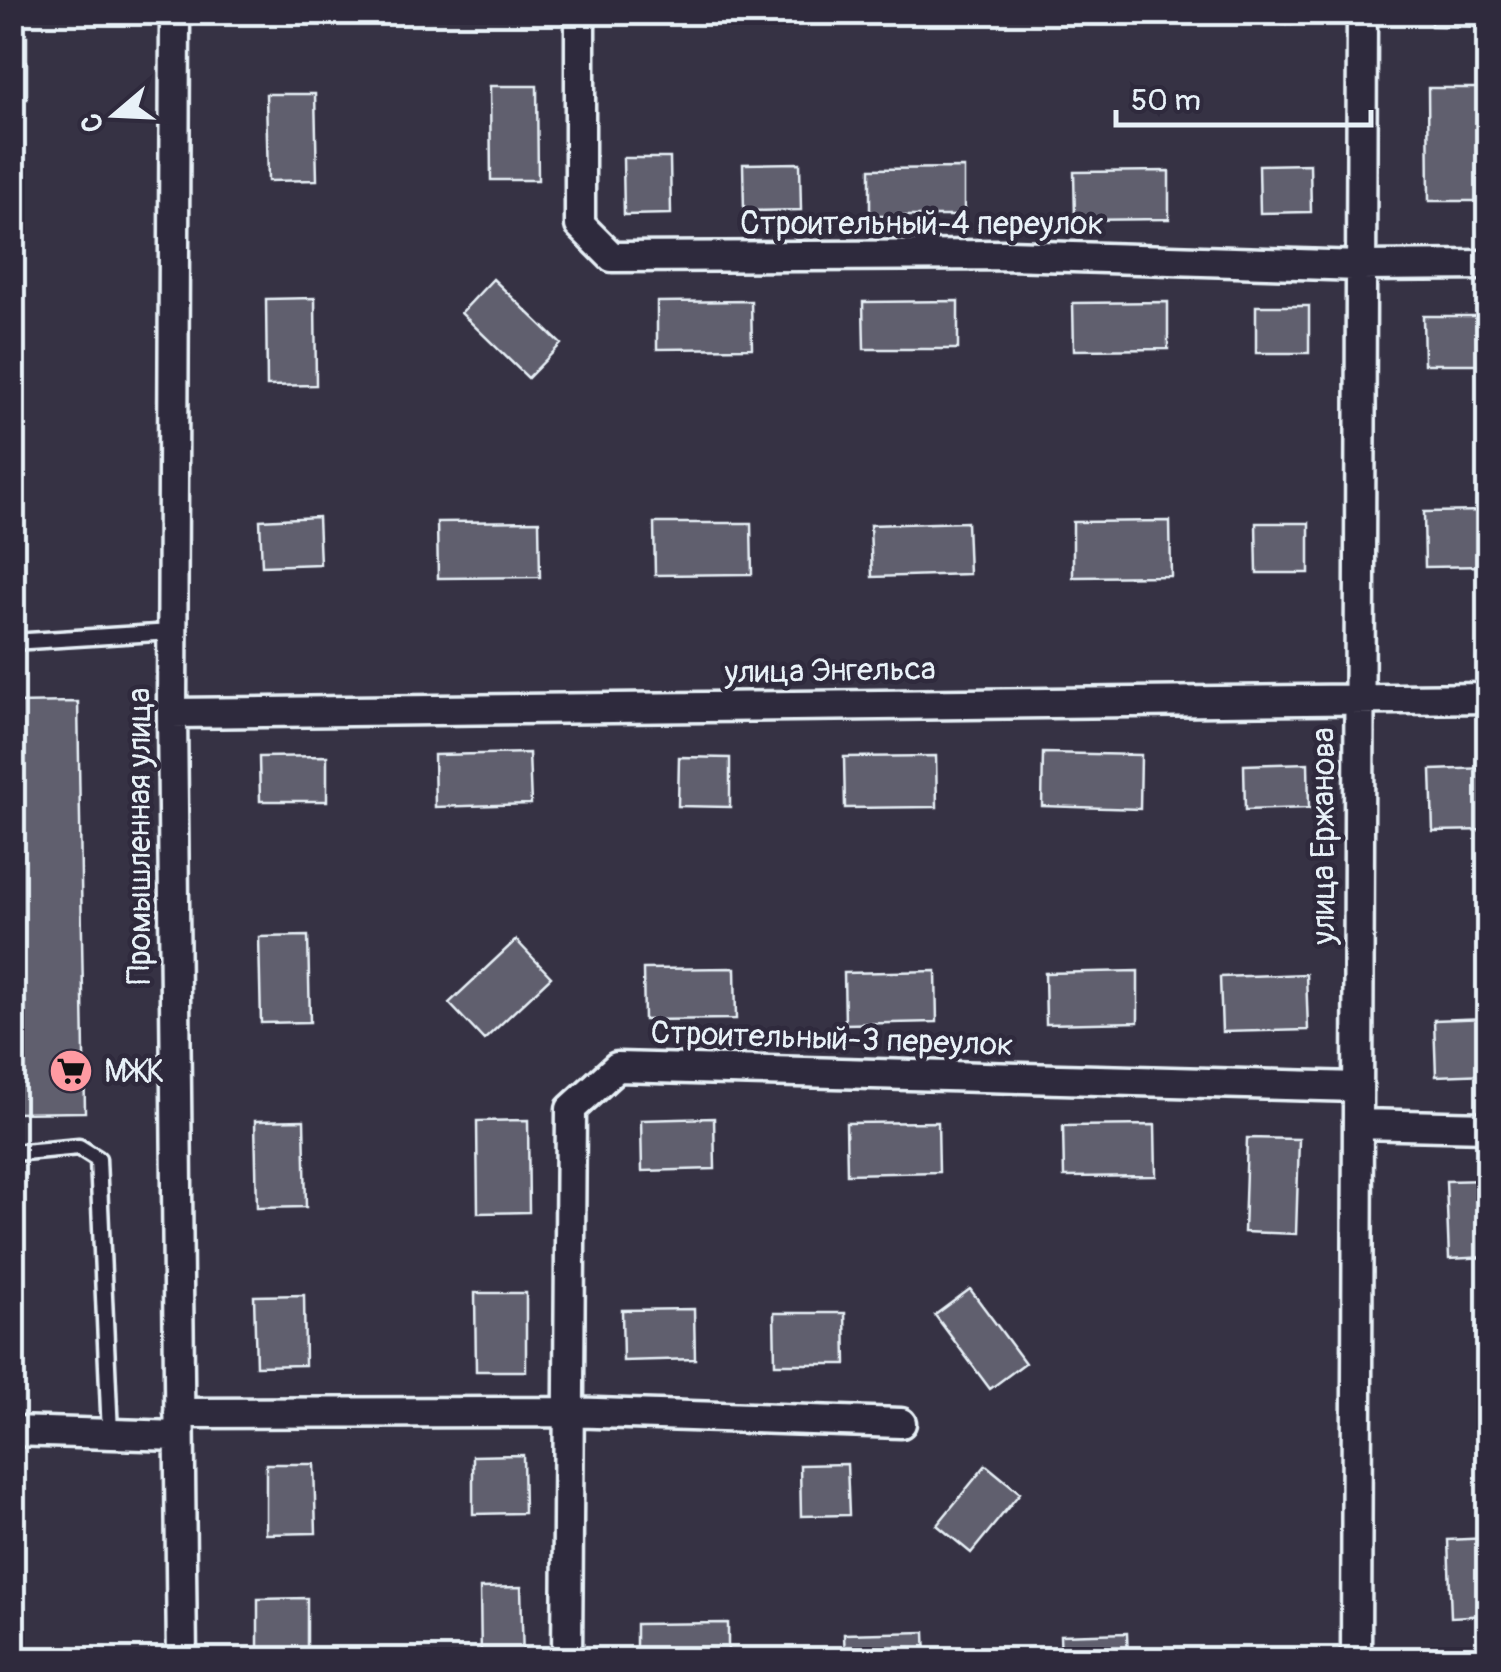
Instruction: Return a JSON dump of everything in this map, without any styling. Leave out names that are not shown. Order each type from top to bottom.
[{"type":"street","name":"Промышленная улица","points":[[176,12],[172,713],[182,1660]]},
{"type":"street","name":"Строительный-4 переулок","points":[[580,12],[580,226],[612,257],[1008,255],[1488,266]]},
{"type":"street","name":"улица Ержанова","points":[[1356,1660],[1362,12]]},
{"type":"street","name":"улица Энгельса","points":[[172,713],[1488,698]]},
{"type":"street","name":"Строительный-3 переулок","points":[[567,1660],[570,1109],[617,1067],[1357,1087]]},
{"type":"street","points":[[1358,1124],[1488,1127]]},
{"type":"street","points":[[12,1432],[110,1434],[180,1424],[566,1412],[901,1422]]},
{"type":"lane","points":[[12,642],[172,632]]},
{"type":"lane","points":[[12,1153],[79,1148],[98,1159],[110,1434]]},
{"type":"building","points":[[1259,12],[1312,12],[1312,24],[1259,24]]},
{"type":"building","points":[[1431,12],[1487,12],[1487,27],[1431,26]]},
{"type":"building","points":[[12,36],[27,36],[27,99],[12,99]]},
{"type":"building","points":[[490,86],[537,86],[538,180],[491,180]]},
{"type":"building","points":[[1428,88],[1483,88],[1484,201],[1429,201]]},
{"type":"building","points":[[266,94],[315,94],[317,180],[268,181]]},
{"type":"building","points":[[623,158],[670,158],[671,214],[624,215]]},
{"type":"building","points":[[800,163],[801,210],[744,211],[743,164]]},
{"type":"building","points":[[1310,164],[1311,212],[1260,213],[1259,165]]},
{"type":"building","points":[[964,168],[964,216],[870,216],[870,169]]},
{"type":"building","points":[[1169,171],[1169,219],[1075,220],[1074,172]]},
{"type":"building","points":[[493,279],[561,344],[528,378],[461,313]]},
{"type":"building","points":[[315,298],[316,385],[267,386],[266,299]]},
{"type":"building","points":[[751,301],[752,348],[657,349],[657,302]]},
{"type":"building","points":[[958,301],[958,349],[864,349],[863,302]]},
{"type":"building","points":[[1168,302],[1168,349],[1074,350],[1073,303]]},
{"type":"building","points":[[1256,306],[1309,306],[1309,353],[1256,353]]},
{"type":"building","points":[[1423,316],[1484,316],[1484,364],[1424,364]]},
{"type":"building","points":[[1488,511],[1488,566],[1425,567],[1424,512]]},
{"type":"building","points":[[318,517],[320,564],[262,566],[260,520]]},
{"type":"building","points":[[539,521],[540,577],[438,578],[437,522]]},
{"type":"building","points":[[1170,521],[1171,576],[1073,577],[1073,522]]},
{"type":"building","points":[[967,522],[969,574],[872,577],[870,525]]},
{"type":"building","points":[[654,523],[751,523],[752,574],[655,575]]},
{"type":"building","points":[[1256,523],[1309,523],[1309,573],[1257,573]]},
{"type":"building","points":[[78,702],[85,1112],[12,1113],[12,703]]},
{"type":"building","points":[[529,753],[531,804],[435,807],[434,755]]},
{"type":"building","points":[[1043,753],[1141,755],[1140,809],[1042,806]]},
{"type":"building","points":[[327,756],[327,801],[260,801],[259,757]]},
{"type":"building","points":[[936,756],[937,807],[845,808],[844,757]]},
{"type":"building","points":[[679,757],[730,758],[730,807],[678,806]]},
{"type":"building","points":[[1308,763],[1309,808],[1245,810],[1244,765]]},
{"type":"building","points":[[1488,768],[1488,830],[1433,831],[1431,770]]},
{"type":"building","points":[[308,936],[310,1022],[261,1023],[259,937]]},
{"type":"building","points":[[516,940],[551,977],[484,1040],[449,1003]]},
{"type":"building","points":[[735,968],[736,1019],[644,1020],[643,969]]},
{"type":"building","points":[[936,971],[937,1022],[845,1024],[844,973]]},
{"type":"building","points":[[1138,971],[1138,1022],[1046,1024],[1045,973]]},
{"type":"building","points":[[1306,974],[1308,1030],[1222,1032],[1220,977]]},
{"type":"building","points":[[1488,1018],[1488,1074],[1436,1076],[1434,1020]]},
{"type":"building","points":[[714,1118],[715,1169],[642,1171],[641,1120]]},
{"type":"building","points":[[304,1120],[306,1207],[257,1208],[255,1121]]},
{"type":"building","points":[[528,1120],[529,1212],[478,1213],[477,1121]]},
{"type":"building","points":[[938,1122],[939,1172],[847,1174],[846,1123]]},
{"type":"building","points":[[1155,1125],[1156,1176],[1064,1177],[1063,1126]]},
{"type":"building","points":[[1247,1138],[1299,1139],[1296,1234],[1244,1232]]},
{"type":"building","points":[[1488,1180],[1488,1257],[1449,1259],[1446,1181]]},
{"type":"building","points":[[970,1289],[1025,1363],[990,1389],[935,1315]]},
{"type":"building","points":[[475,1293],[526,1293],[526,1371],[476,1371]]},
{"type":"building","points":[[304,1295],[305,1365],[256,1366],[254,1296]]},
{"type":"building","points":[[694,1309],[695,1359],[623,1361],[622,1310]]},
{"type":"building","points":[[774,1313],[845,1313],[846,1364],[775,1364]]},
{"type":"building","points":[[523,1455],[524,1513],[473,1514],[473,1456]]},
{"type":"building","points":[[266,1464],[314,1464],[316,1533],[266,1534]]},
{"type":"building","points":[[847,1464],[849,1515],[801,1516],[800,1465]]},
{"type":"building","points":[[986,1465],[1020,1493],[971,1553],[937,1525]]},
{"type":"building","points":[[1488,1538],[1488,1615],[1451,1617],[1448,1540]]},
{"type":"building","points":[[521,1587],[523,1660],[481,1660],[480,1588]]},
{"type":"building","points":[[307,1598],[307,1660],[258,1660],[258,1599]]},
{"type":"building","points":[[728,1623],[728,1660],[636,1660],[636,1624]]},
{"type":"building","points":[[925,1632],[926,1660],[845,1660],[844,1634]]},
{"type":"building","points":[[1127,1633],[1128,1660],[1061,1660],[1060,1635]]},
{"type":"place","name":"МЖК","points":[[71,1071]]}]
